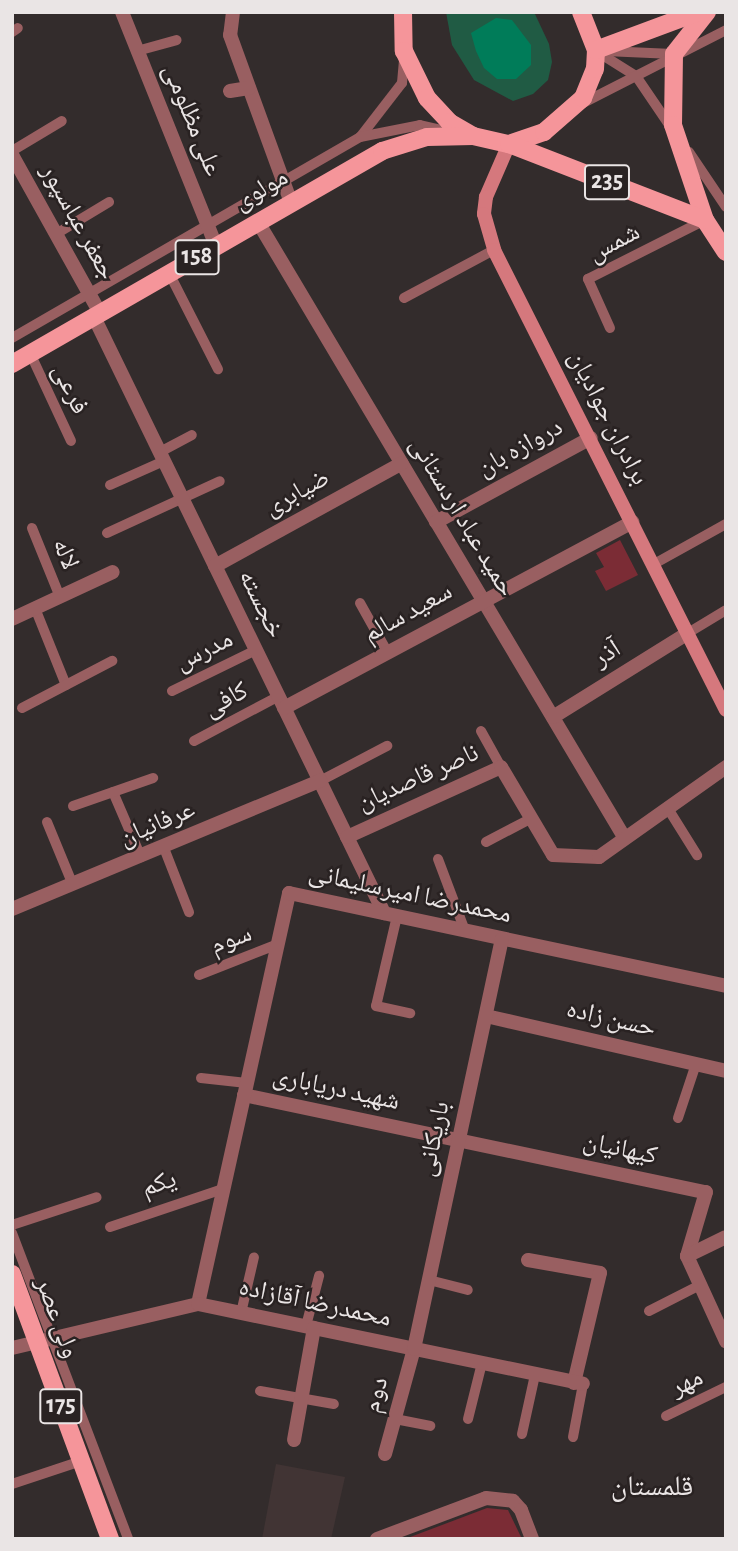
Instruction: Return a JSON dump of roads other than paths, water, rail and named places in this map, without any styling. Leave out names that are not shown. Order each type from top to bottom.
[{"type":"main road","points":[[403,12],[404,51],[427,98],[449,122],[473,136],[509,144],[544,132],[572,110],[590,85],[596,50],[581,12]]},
{"type":"main road","points":[[596,50],[698,12]]},
{"type":"main road","points":[[707,12],[674,54],[673,125],[705,220],[726,252]]},
{"type":"main road","name":"مولوی","points":[[12,364],[291,203],[409,140],[473,136]]},
{"type":"main road","name":"235","points":[[509,144],[705,220]]},
{"type":"main road","name":"ولی عصر","points":[[12,1274],[45,1341],[81,1461],[110,1539]]},
{"type":"street","name":"علی مظلومی","points":[[122,12],[216,246]]},
{"type":"street","points":[[233,12],[230,36],[291,203]]},
{"type":"street","points":[[230,91],[248,88]]},
{"type":"street","name":"برادران جوادیان","points":[[509,144],[486,197],[484,214],[494,250],[726,710]]},
{"type":"street","name":"جعفر عباسپور","points":[[12,153],[89,293],[97,315]]},
{"type":"street","name":"حمید عباد اردستانی","points":[[258,222],[624,837]]},
{"type":"street","name":"خجسته","points":[[97,315],[162,456],[320,782],[391,915]]},
{"type":"street","name":"دروازه بان","points":[[436,522],[591,438]]},
{"type":"street","name":"ضیابری","points":[[215,566],[402,463]]},
{"type":"street","name":"سعید سالم","points":[[281,702],[388,653],[483,599],[633,522]]},
{"type":"street","points":[[12,619],[113,572]]},
{"type":"street","name":"آذر","points":[[552,717],[688,634]]},
{"type":"street","name":"ناصر قاصدیان","points":[[347,837],[501,767],[553,855],[599,857],[726,768]]},
{"type":"street","name":"عرفانیان","points":[[12,909],[320,782]]},
{"type":"street","name":"محمدرضا امیرسلیمانی","points":[[198,1304],[289,893],[726,986]]},
{"type":"street","name":"باریکانی","points":[[414,1349],[502,939]]},
{"type":"street","name":"حسن زاده","points":[[485,1016],[726,1071]]},
{"type":"street","name":"شهید دریاباری","points":[[245,1089],[459,1140]]},
{"type":"street","name":"کیهانیان","points":[[459,1140],[706,1192],[687,1256]]},
{"type":"street","points":[[726,1237],[687,1256],[726,1341]]},
{"type":"street","points":[[528,1260],[600,1273],[579,1384]]},
{"type":"street","name":"محمدرضا آقازاده","points":[[12,1348],[198,1304],[579,1384]]},
{"type":"street","points":[[294,1440],[310,1327]]},
{"type":"street","name":"دوم","points":[[385,1454],[414,1349]]},
{"type":"street","points":[[377,1539],[486,1498],[513,1501],[521,1510],[532,1539]]},
{"type":"lane","points":[[572,110],[674,54],[726,30]]},
{"type":"lane","points":[[137,51],[177,40]]},
{"type":"lane","points":[[596,50],[674,54]]},
{"type":"lane","points":[[596,50],[636,76],[726,207]]},
{"type":"lane","points":[[360,137],[402,83],[404,51]]},
{"type":"lane","points":[[12,153],[62,121]]},
{"type":"lane","points":[[12,338],[360,137],[421,125],[473,136]]},
{"type":"lane","points":[[56,234],[109,202]]},
{"type":"lane","name":"شمس","points":[[610,328],[588,279],[705,220]]},
{"type":"lane","points":[[404,298],[494,250]]},
{"type":"lane","points":[[169,273],[218,369]]},
{"type":"lane","name":"فرعی","points":[[30,353],[71,441]]},
{"type":"lane","points":[[110,485],[162,456],[192,435]]},
{"type":"lane","points":[[107,533],[220,481]]},
{"type":"lane","points":[[653,564],[726,524]]},
{"type":"lane","name":"لاله","points":[[32,528],[60,597]]},
{"type":"lane","points":[[360,603],[388,653]]},
{"type":"lane","points":[[35,608],[66,685]]},
{"type":"lane","points":[[688,634],[726,610]]},
{"type":"lane","name":"مدرس","points":[[172,691],[256,650]]},
{"type":"lane","points":[[22,708],[113,661]]},
{"type":"lane","name":"کافی","points":[[194,741],[281,702]]},
{"type":"lane","points":[[481,731],[501,767]]},
{"type":"lane","points":[[320,782],[387,746]]},
{"type":"lane","points":[[73,806],[153,778]]},
{"type":"lane","points":[[113,792],[141,857]]},
{"type":"lane","points":[[667,807],[697,855]]},
{"type":"lane","points":[[486,842],[530,819]]},
{"type":"lane","points":[[47,822],[73,885]]},
{"type":"lane","points":[[164,848],[189,912]]},
{"type":"lane","points":[[438,859],[465,931]]},
{"type":"lane","points":[[391,915],[376,1006],[410,1013]]},
{"type":"lane","name":"سوم","points":[[199,975],[278,944]]},
{"type":"lane","points":[[678,1118],[696,1064]]},
{"type":"lane","points":[[201,1078],[245,1089]]},
{"type":"lane","name":"یکم","points":[[110,1227],[223,1189]]},
{"type":"lane","points":[[12,1225],[97,1197]]},
{"type":"lane","points":[[12,1233],[45,1341],[128,1539]]},
{"type":"lane","points":[[241,1313],[254,1257]]},
{"type":"lane","points":[[310,1327],[320,1276]]},
{"type":"lane","points":[[429,1280],[468,1290]]},
{"type":"lane","points":[[649,1311],[700,1285]]},
{"type":"lane","points":[[468,1419],[482,1363]]},
{"type":"lane","points":[[522,1434],[535,1374]]},
{"type":"lane","points":[[573,1437],[579,1384]]},
{"type":"lane","name":"مهر","points":[[666,1416],[726,1387]]},
{"type":"lane","points":[[260,1391],[334,1404]]},
{"type":"lane","points":[[395,1419],[430,1426]]},
{"type":"lane","points":[[12,1485],[81,1461]]},
{"type":"district","name":"قلمستان","points":[[652,1487]]}]
